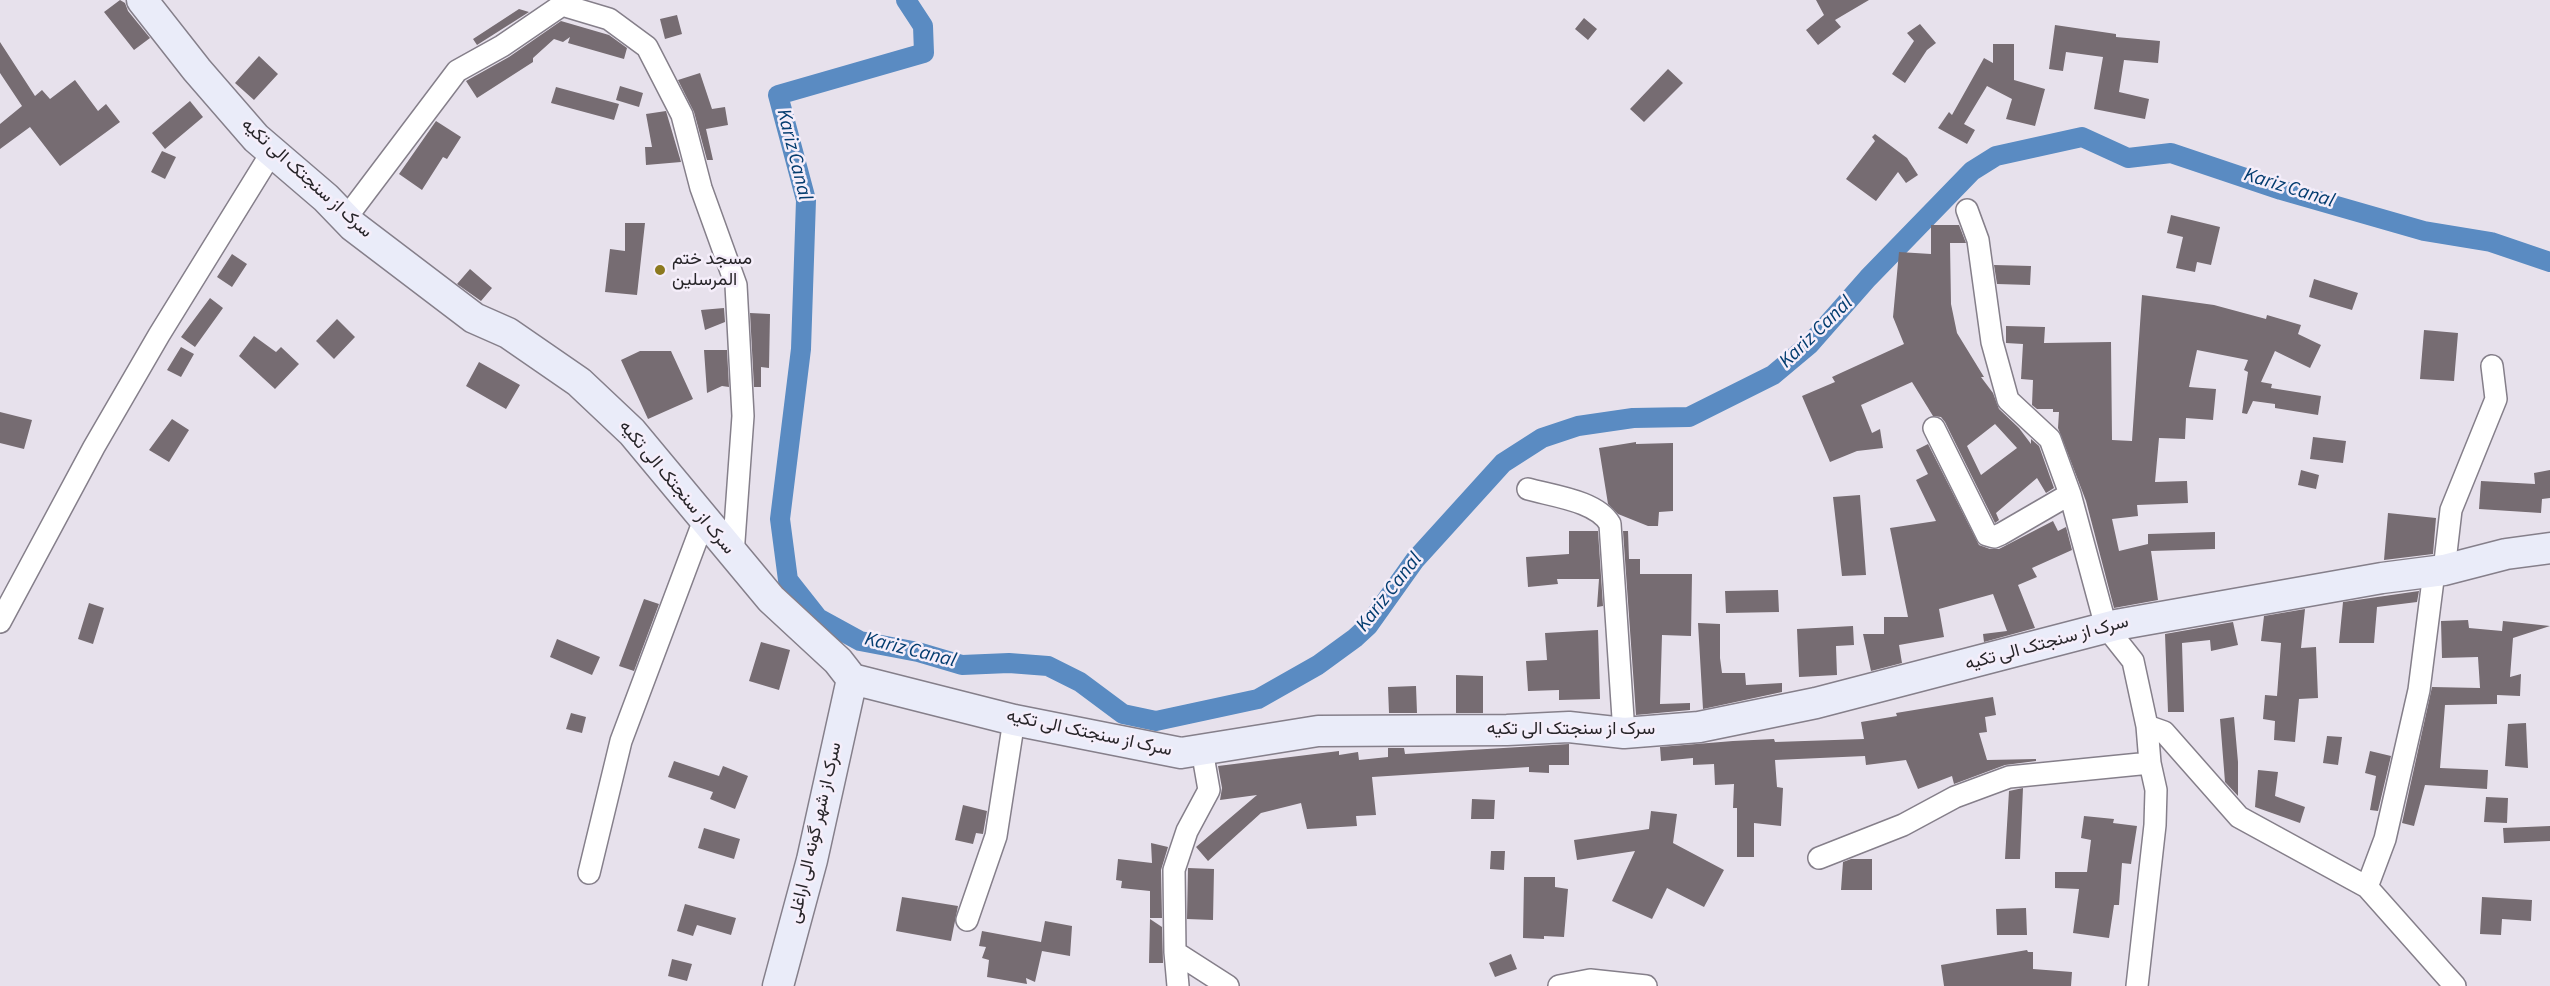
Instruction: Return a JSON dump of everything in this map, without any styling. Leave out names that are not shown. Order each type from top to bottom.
[{"type":"street","name":"سرک از سنجتک الی تکیه","points":[[142,0],[197,70],[256,138],[346,218],[474,318],[508,333],[579,382],[632,432],[771,599],[838,661],[852,679],[1014,720],[1181,753],[1318,731],[1507,730],[1569,727],[1624,733],[1698,727],[1816,703],[2106,627],[2212,606],[2439,571],[2506,554],[2550,548]]},
{"type":"street","points":[[346,218],[457,71],[502,46],[562,5],[609,19],[647,47],[682,115],[701,188],[736,285],[743,416],[733,555]]},
{"type":"street","points":[[0,622],[94,447],[159,335],[272,152]]},
{"type":"street","points":[[1967,210],[1978,240],[1992,342],[2008,399],[2050,439],[2070,494],[2106,627],[2133,661],[2147,726],[2150,763],[2156,790],[2155,825],[2138,986]]},
{"type":"street","points":[[2367,887],[2385,839],[2419,690],[2451,510],[2496,399],[2493,366]]},
{"type":"street","points":[[1934,428],[1988,535],[1994,537],[2001,534],[2070,494]]},
{"type":"street","points":[[1528,489],[1594,508],[1605,515],[1610,524],[1624,733]]},
{"type":"street","points":[[589,873],[621,741],[704,520]]},
{"type":"street","name":"سرک از شهر گونه الی اراغلی","points":[[778,986],[812,860],[852,679]]},
{"type":"street","points":[[967,920],[996,836],[1014,720]]},
{"type":"street","points":[[2147,726],[2164,732],[2239,817],[2367,887],[2455,986]]},
{"type":"street","points":[[1178,986],[1175,952],[1174,870],[1187,831],[1209,790],[1202,750]]},
{"type":"street","points":[[1819,858],[1903,825],[1955,797],[2009,777],[2150,763]]},
{"type":"street","points":[[1175,952],[1228,986]]},
{"type":"street","points":[[1558,986],[1590,980],[1646,986]]},
{"type":"building","points":[[120,0],[125,3],[128,11],[150,38],[134,50],[104,12]]},
{"type":"building","points":[[1816,0],[1869,0],[1835,20],[1841,27],[1818,45],[1806,30],[1824,15]]},
{"type":"building","points":[[519,9],[529,12],[477,45],[473,39]]},
{"type":"building","points":[[677,15],[682,34],[665,39],[660,19]]},
{"type":"building","points":[[1584,18],[1597,29],[1588,40],[1575,29]]},
{"type":"building","points":[[561,21],[609,35],[627,48],[624,59],[568,43],[570,37],[563,42],[554,39],[533,58],[533,62],[477,98],[466,81],[509,57]]},
{"type":"building","points":[[1920,24],[1936,43],[1927,50],[1905,83],[1892,74],[1914,41],[1907,33]]},
{"type":"building","points":[[2055,25],[2116,34],[2116,37],[2160,41],[2158,63],[2124,60],[2119,92],[2149,99],[2145,119],[2094,109],[2103,57],[2066,52],[2063,71],[2049,69]]},
{"type":"building","points":[[0,42],[35,96],[42,90],[50,99],[75,80],[98,111],[106,104],[120,122],[60,166],[30,127],[0,149],[0,124],[22,106],[0,73]]},
{"type":"building","points":[[1993,44],[2014,44],[2014,80],[2045,89],[2035,126],[2006,119],[2012,99],[1987,86],[1964,124],[1975,130],[1967,144],[1938,128],[1949,112],[1952,115],[1984,58],[1993,63]]},
{"type":"building","points":[[259,56],[278,74],[254,100],[235,83]]},
{"type":"building","points":[[1668,69],[1683,83],[1644,122],[1630,109]]},
{"type":"building","points":[[700,73],[712,109],[725,107],[728,125],[706,129],[713,160],[707,160],[694,112],[678,80]]},
{"type":"building","points":[[620,86],[643,93],[639,107],[616,100]]},
{"type":"building","points":[[556,87],[619,104],[614,120],[551,103]]},
{"type":"building","points":[[190,101],[203,117],[165,149],[152,133]]},
{"type":"building","points":[[666,111],[681,162],[646,165],[645,147],[652,147],[646,114]]},
{"type":"building","points":[[436,121],[461,137],[447,159],[443,157],[422,190],[399,174]]},
{"type":"building","points":[[1875,134],[1907,158],[1918,175],[1906,183],[1898,172],[1876,201],[1846,179],[1875,141],[1872,137]]},
{"type":"building","points":[[162,151],[176,157],[165,179],[151,172]]},
{"type":"building","points":[[2171,215],[2220,227],[2211,265],[2197,262],[2195,272],[2176,268],[2183,237],[2167,233]]},
{"type":"building","points":[[625,223],[645,223],[637,295],[605,292],[610,249],[625,251]]},
{"type":"building","points":[[1931,225],[1959,225],[1966,243],[1950,243],[1951,304],[1957,333],[1984,377],[1981,377],[1993,393],[1999,409],[2019,428],[2031,444],[2031,439],[2039,446],[2054,488],[2046,493],[2037,478],[1996,513],[1999,520],[1995,523],[1945,422],[1941,417],[1933,416],[1912,382],[1861,405],[1872,433],[1880,429],[1883,448],[1857,451],[1830,462],[1802,396],[1835,382],[1832,377],[1904,344],[1893,317],[1899,252],[1931,254]],"holes":[[[1995,424],[2017,448],[1981,475],[1967,446]]]},
{"type":"building","points":[[232,254],[247,264],[232,287],[217,277]]},
{"type":"building","points":[[1994,265],[2031,266],[2030,285],[1997,284]]},
{"type":"building","points":[[470,269],[492,288],[481,301],[457,284]]},
{"type":"building","points":[[2314,279],[2358,293],[2352,310],[2309,297]]},
{"type":"building","points":[[2142,295],[2214,305],[2266,319],[2267,315],[2301,325],[2298,334],[2321,345],[2310,368],[2275,351],[2261,382],[2272,384],[2271,388],[2321,396],[2318,415],[2275,408],[2275,404],[2253,401],[2247,414],[2242,413],[2248,372],[2244,370],[2248,360],[2197,350],[2189,387],[2216,389],[2213,420],[2186,418],[2185,439],[2159,438],[2155,482],[2187,481],[2188,503],[2137,505],[2138,516],[2112,519],[2119,551],[2148,544],[2148,534],[2215,532],[2215,549],[2151,551],[2158,600],[2114,608],[2086,501],[2058,428],[2059,412],[2053,412],[2053,409],[2037,409],[2032,405],[2033,380],[2021,379],[2023,344],[2006,343],[2006,326],[2045,327],[2044,343],[2111,342],[2112,440],[2132,441]]},
{"type":"building","points":[[210,298],[223,308],[195,347],[181,337]]},
{"type":"building","points":[[724,308],[725,322],[705,330],[701,310]]},
{"type":"building","points":[[750,313],[770,314],[769,368],[761,367],[761,387],[754,387]]},
{"type":"building","points":[[337,319],[355,337],[334,359],[316,341]]},
{"type":"building","points":[[2424,330],[2458,333],[2454,381],[2420,379]]},
{"type":"building","points":[[254,336],[276,352],[281,347],[299,364],[275,389],[239,356]]},
{"type":"building","points":[[181,347],[194,354],[181,377],[167,370]]},
{"type":"building","points":[[704,350],[727,350],[729,387],[722,386],[707,393]]},
{"type":"building","points":[[640,351],[671,351],[693,399],[648,419],[621,360]]},
{"type":"building","points":[[479,362],[520,385],[506,409],[466,386]]},
{"type":"building","points":[[0,412],[32,420],[24,449],[0,443]]},
{"type":"building","points":[[172,419],[189,430],[169,462],[149,450]]},
{"type":"building","points":[[2313,437],[2346,441],[2343,463],[2310,459]]},
{"type":"building","points":[[1636,442],[1636,444],[1673,443],[1673,511],[1659,512],[1658,526],[1648,526],[1618,514],[1608,504],[1599,448]]},
{"type":"building","points":[[1928,444],[1979,545],[1999,549],[2053,521],[2058,531],[2066,527],[2072,550],[2032,568],[2037,577],[2018,585],[2035,628],[1984,642],[1983,634],[2007,631],[1993,594],[1939,609],[1944,637],[1899,645],[1902,663],[1871,671],[1863,634],[1884,634],[1884,617],[1908,617],[1890,528],[1936,521],[1916,480],[1928,474],[1916,450]]},
{"type":"building","points":[[2301,470],[2319,475],[2316,489],[2298,485]]},
{"type":"building","points":[[2550,470],[2550,498],[2542,499],[2541,513],[2479,509],[2481,481],[2535,484],[2534,473]]},
{"type":"building","points":[[1860,495],[1866,575],[1842,576],[1833,497]]},
{"type":"building","points":[[2388,513],[2436,518],[2433,554],[2384,560]]},
{"type":"building","points":[[1569,531],[1598,531],[1603,606],[1597,607],[1599,579],[1557,579],[1558,584],[1528,587],[1526,557],[1569,554]]},
{"type":"building","points":[[1623,531],[1628,531],[1629,559],[1640,559],[1640,574],[1692,574],[1691,636],[1662,635],[1660,704],[1690,703],[1690,710],[1636,715]]},
{"type":"building","points":[[1778,590],[1779,612],[1726,613],[1725,591]]},
{"type":"building","points":[[2419,591],[2417,602],[2377,607],[2374,643],[2339,643],[2343,602]]},
{"type":"building","points":[[644,599],[659,604],[634,671],[619,666]]},
{"type":"building","points":[[89,603],[104,608],[93,644],[78,639]]},
{"type":"building","points":[[2305,609],[2301,648],[2316,647],[2318,698],[2299,699],[2295,742],[2274,740],[2275,721],[2263,719],[2265,695],[2277,696],[2281,643],[2261,641],[2264,616]]},
{"type":"building","points":[[2468,620],[2469,628],[2502,631],[2503,621],[2550,626],[2513,638],[2510,677],[2521,674],[2520,696],[2497,695],[2497,704],[2445,705],[2440,768],[2488,770],[2487,789],[2425,785],[2414,826],[2402,823],[2432,687],[2480,688],[2478,657],[2442,658],[2441,621]]},
{"type":"building","points":[[2233,622],[2238,645],[2211,651],[2210,640],[2182,643],[2184,712],[2168,712],[2165,634]]},
{"type":"building","points":[[1698,623],[1720,624],[1722,673],[1745,673],[1746,685],[1782,683],[1782,692],[1703,709]]},
{"type":"building","points":[[1853,626],[1854,645],[1836,646],[1837,675],[1799,677],[1797,629]]},
{"type":"building","points":[[1598,630],[1600,699],[1559,700],[1559,690],[1528,691],[1526,661],[1547,660],[1545,633]]},
{"type":"building","points":[[557,639],[600,657],[592,675],[550,657]]},
{"type":"building","points":[[761,642],[790,650],[779,690],[749,681]]},
{"type":"building","points":[[1456,675],[1483,676],[1483,713],[1456,713]]},
{"type":"building","points":[[1416,686],[1417,713],[1389,713],[1388,687]]},
{"type":"building","points":[[1993,697],[1996,715],[1985,717],[1987,732],[1979,733],[1987,760],[2036,759],[2036,761],[2005,765],[1954,784],[1952,776],[1918,789],[1906,760],[1866,765],[1865,756],[1775,760],[1777,787],[1783,788],[1781,826],[1754,823],[1754,857],[1737,857],[1737,808],[1733,808],[1734,784],[1715,785],[1714,764],[1693,765],[1693,758],[1661,761],[1660,747],[1774,739],[1775,742],[1864,739],[1861,722],[1897,716],[1896,713]]},
{"type":"building","points":[[571,713],[586,717],[582,733],[566,729]]},
{"type":"building","points":[[2234,717],[2238,796],[2225,782],[2220,719]]},
{"type":"building","points":[[2526,723],[2528,768],[2505,766],[2508,724]]},
{"type":"building","points":[[2327,736],[2342,737],[2338,765],[2323,763]]},
{"type":"building","points":[[1569,744],[1569,765],[1549,765],[1549,773],[1529,772],[1529,767],[1372,777],[1376,815],[1356,816],[1357,826],[1307,829],[1301,803],[1261,813],[1208,861],[1196,847],[1257,795],[1220,800],[1222,788],[1218,766],[1339,751],[1339,755],[1358,752],[1359,760],[1388,757],[1388,748],[1404,748],[1405,754]]},
{"type":"building","points":[[2370,751],[2391,756],[2378,811],[2370,810],[2376,776],[2365,773]]},
{"type":"building","points":[[674,761],[719,776],[723,766],[748,776],[735,809],[710,799],[713,792],[668,777]]},
{"type":"building","points":[[2258,770],[2278,772],[2275,796],[2305,807],[2300,823],[2255,807]]},
{"type":"building","points":[[2023,788],[2020,859],[2005,859],[2009,791]]},
{"type":"building","points":[[2486,797],[2508,798],[2507,823],[2484,822]]},
{"type":"building","points":[[1472,799],[1495,800],[1494,819],[1471,819]]},
{"type":"building","points":[[963,805],[987,811],[983,834],[976,833],[973,844],[955,840]]},
{"type":"building","points":[[1651,811],[1677,814],[1673,843],[1724,870],[1704,907],[1667,888],[1652,919],[1612,901],[1635,851],[1577,860],[1574,840],[1649,829]]},
{"type":"building","points":[[2084,816],[2114,819],[2113,823],[2137,826],[2131,864],[2122,863],[2119,905],[2114,905],[2109,938],[2073,933],[2079,889],[2055,888],[2055,872],[2087,872],[2091,840],[2081,838]]},
{"type":"building","points":[[2550,826],[2550,841],[2504,843],[2503,828]]},
{"type":"building","points":[[704,828],[740,839],[734,859],[698,848]]},
{"type":"building","points":[[1151,843],[1168,847],[1161,870],[1162,918],[1150,918],[1150,891],[1121,888],[1122,881],[1116,880],[1118,859],[1152,863]]},
{"type":"building","points":[[1491,851],[1505,851],[1504,870],[1490,869]]},
{"type":"building","points":[[1851,859],[1872,859],[1872,890],[1841,890],[1843,862]]},
{"type":"building","points":[[1188,868],[1214,869],[1213,920],[1187,919]]},
{"type":"building","points":[[1524,877],[1555,877],[1555,887],[1568,889],[1564,937],[1523,938]]},
{"type":"building","points":[[902,897],[958,906],[951,941],[896,931]]},
{"type":"building","points":[[2482,897],[2532,900],[2531,921],[2502,919],[2501,935],[2480,934]]},
{"type":"building","points":[[685,904],[736,918],[731,935],[697,925],[693,936],[677,931]]},
{"type":"building","points":[[2026,908],[2027,935],[1997,935],[1996,909]]},
{"type":"building","points":[[1150,919],[1162,927],[1163,963],[1149,963]]},
{"type":"building","points":[[1045,921],[1072,926],[1070,956],[1042,951],[1035,982],[1026,978],[1027,984],[987,977],[989,960],[982,958],[986,947],[979,946],[982,931],[1041,942]]},
{"type":"building","points":[[2027,950],[2033,952],[2033,969],[2072,972],[2071,986],[1944,986],[1941,965]]},
{"type":"building","points":[[1511,954],[1517,969],[1495,977],[1489,963]]},
{"type":"building","points":[[672,959],[692,964],[687,981],[668,976]]},
{"type":"waterway","name":"Kariz Canal","points":[[906,0],[923,26],[924,53],[778,95],[806,200],[801,349],[780,519],[788,580],[818,618],[860,641],[918,652],[962,665],[1009,663],[1048,666],[1080,682],[1123,714],[1156,721],[1258,699],[1318,665],[1355,638],[1368,626],[1415,560],[1503,463],[1542,438],[1578,426],[1633,418],[1689,417],[1773,375],[1810,344],[1868,278],[1972,171],[1996,156],[2082,137],[2128,158],[2171,153],[2281,190],[2424,231],[2491,242],[2550,262]]},
{"type":"place","name":"مسجد ختم المرسلین","points":[[660,270]]}]
